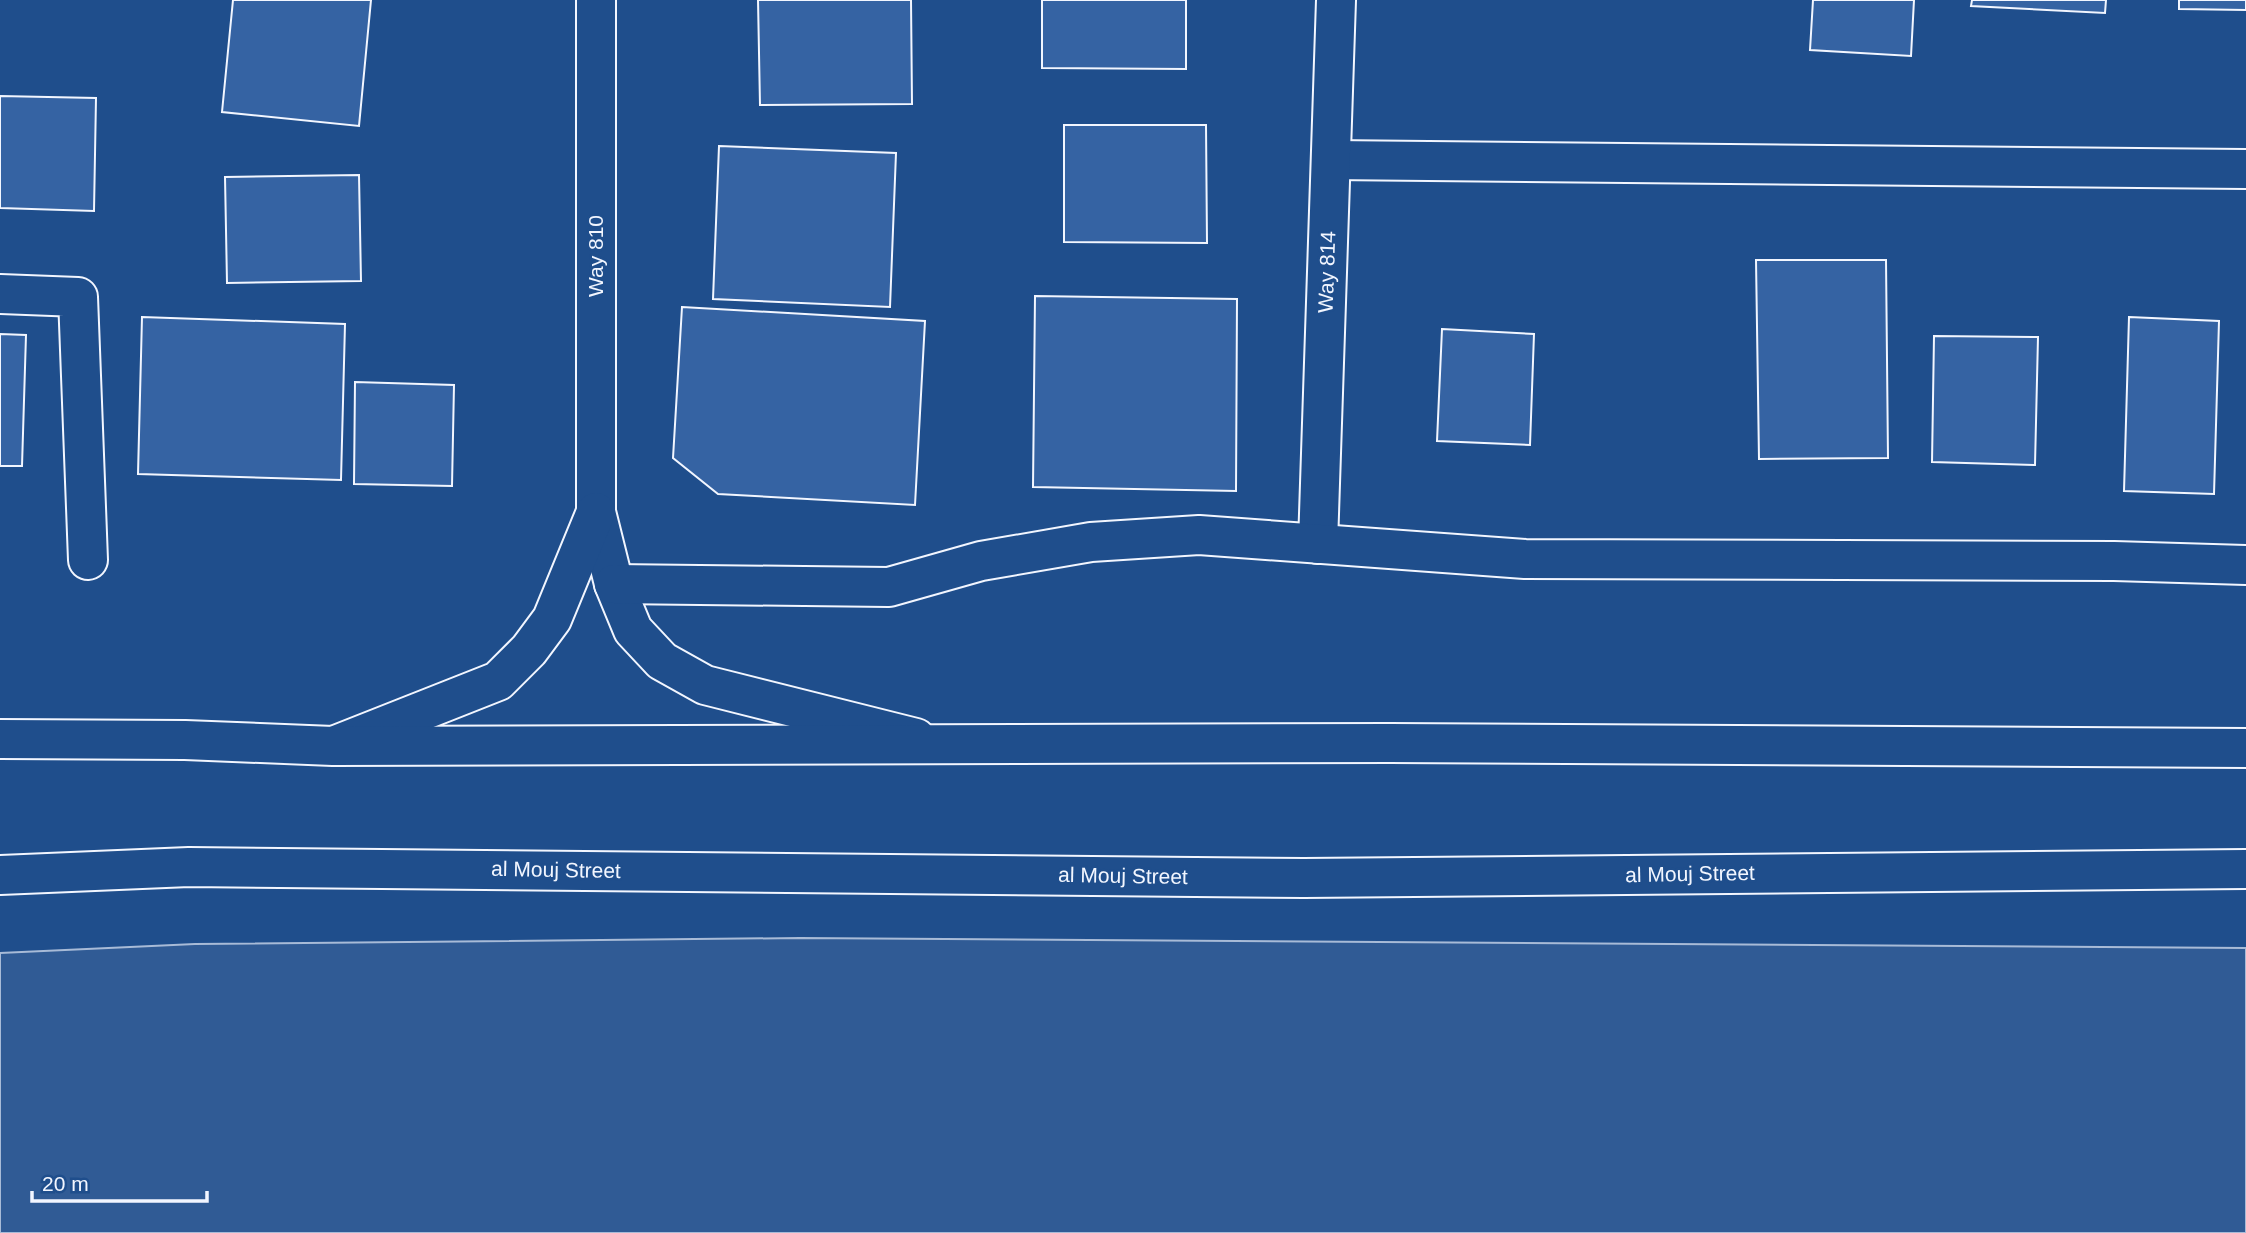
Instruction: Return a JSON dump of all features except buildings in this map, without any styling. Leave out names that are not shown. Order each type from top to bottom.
[{"type":"street","name":"Way 810","points":[[596,0],[596,512],[614,584],[634,630],[662,661],[705,684],[945,745]]},
{"type":"street","name":"Way 814","points":[[1318,544],[1336,0]]},
{"type":"street","points":[[1331,160],[2246,169]]},
{"type":"street","points":[[0,294],[78,297],[88,560]]},
{"type":"street","name":"Way 810","points":[[333,746],[498,681],[529,650],[552,618],[596,512]]},
{"type":"street","points":[[614,584],[889,587],[981,561],[1091,542],[1199,536],[1525,559],[2114,561],[2246,565]]},
{"type":"street","points":[[0,739],[185,740],[333,746],[1404,743],[2246,748]]},
{"type":"street","name":"al Mouj Street","points":[[0,875],[189,867],[1304,878],[2246,869]]},
{"type":"shaded area","points":[[800,938],[2246,948],[2246,1233],[0,1233],[0,953],[195,944]]}]
